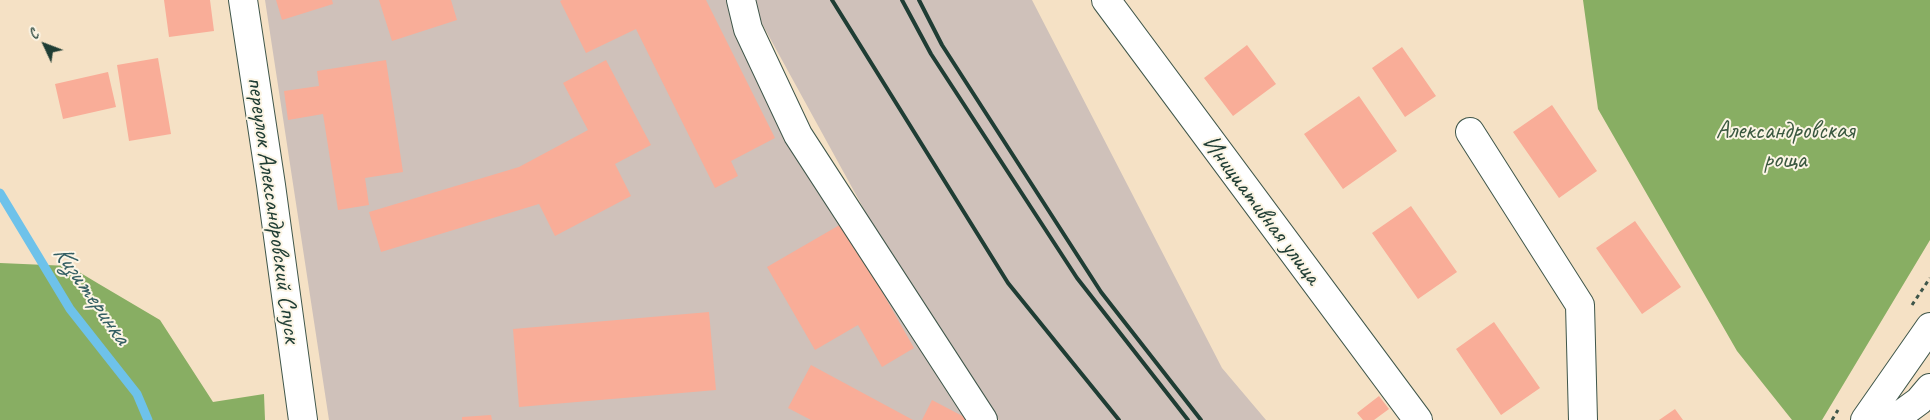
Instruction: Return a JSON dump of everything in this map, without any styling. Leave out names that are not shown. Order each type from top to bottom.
[{"type":"street","name":"переулок Александровский Спуск","points":[[243,0],[271,185],[303,420]]},
{"type":"street","points":[[741,0],[748,29],[798,135],[984,420]]},
{"type":"street","name":"Инициативная улица","points":[[1114,5],[1418,420]]},
{"type":"street","points":[[1470,132],[1580,305],[1583,420]]},
{"type":"street","points":[[1865,420],[1930,327]]},
{"type":"street","points":[[1893,420],[1918,401],[1930,388]]},
{"type":"shaded area","points":[[265,0],[727,0],[767,79],[990,420],[329,420]]},
{"type":"shaded area","points":[[749,0],[1032,0],[1222,368],[1266,420],[999,420],[960,384]]},
{"type":"green space","name":"Александровская роща","points":[[1583,0],[1930,0],[1930,240],[1822,420],[1792,420],[1737,351],[1598,109]]},
{"type":"green space","points":[[0,263],[69,266],[160,320],[213,402],[264,394],[265,420],[0,420]]},
{"type":"building","points":[[164,0],[210,0],[214,31],[169,37]]},
{"type":"building","points":[[276,0],[332,0],[333,4],[282,20]]},
{"type":"building","points":[[379,0],[451,0],[457,20],[392,41]]},
{"type":"building","points":[[706,0],[775,138],[731,161],[738,176],[715,188],[636,29],[586,53],[560,1]]},
{"type":"building","points":[[1247,45],[1276,84],[1233,116],[1204,78]]},
{"type":"building","points":[[1402,47],[1436,96],[1405,117],[1372,68]]},
{"type":"building","points":[[158,58],[171,134],[129,141],[117,65]]},
{"type":"building","points":[[386,60],[403,172],[365,178],[369,205],[338,210],[323,114],[288,120],[284,91],[319,86],[317,71]]},
{"type":"building","points":[[606,60],[651,145],[615,164],[631,196],[555,236],[539,204],[381,252],[369,212],[519,167],[588,130],[563,83]]},
{"type":"building","points":[[108,72],[116,107],[63,119],[55,84]]},
{"type":"building","points":[[1359,96],[1397,151],[1343,189],[1304,134]]},
{"type":"building","points":[[1552,105],[1597,171],[1559,198],[1513,132]]},
{"type":"building","points":[[1411,206],[1457,272],[1418,299],[1372,233]]},
{"type":"building","points":[[1635,221],[1681,287],[1642,314],[1596,248]]},
{"type":"building","points":[[843,223],[914,348],[882,367],[858,325],[815,350],[767,267]]},
{"type":"building","points":[[709,312],[716,390],[519,407],[513,329]]},
{"type":"building","points":[[1494,322],[1540,388],[1501,415],[1456,349]]},
{"type":"building","points":[[811,365],[913,420],[811,420],[788,408]]},
{"type":"building","points":[[1379,396],[1389,409],[1374,420],[1363,420],[1357,413]]},
{"type":"building","points":[[932,400],[970,420],[922,420]]},
{"type":"building","points":[[1675,409],[1683,420],[1659,420]]},
{"type":"building","points":[[491,415],[492,420],[462,420],[462,417]]},
{"type":"waterway","name":"Кизитеринка","points":[[0,193],[70,309],[137,394],[148,420]]},
{"type":"railway","points":[[832,0],[1008,283],[1119,420]]},
{"type":"railway","points":[[902,0],[931,54],[1077,278],[1188,420]]},
{"type":"railway","points":[[919,0],[942,45],[1101,292],[1201,420]]}]
